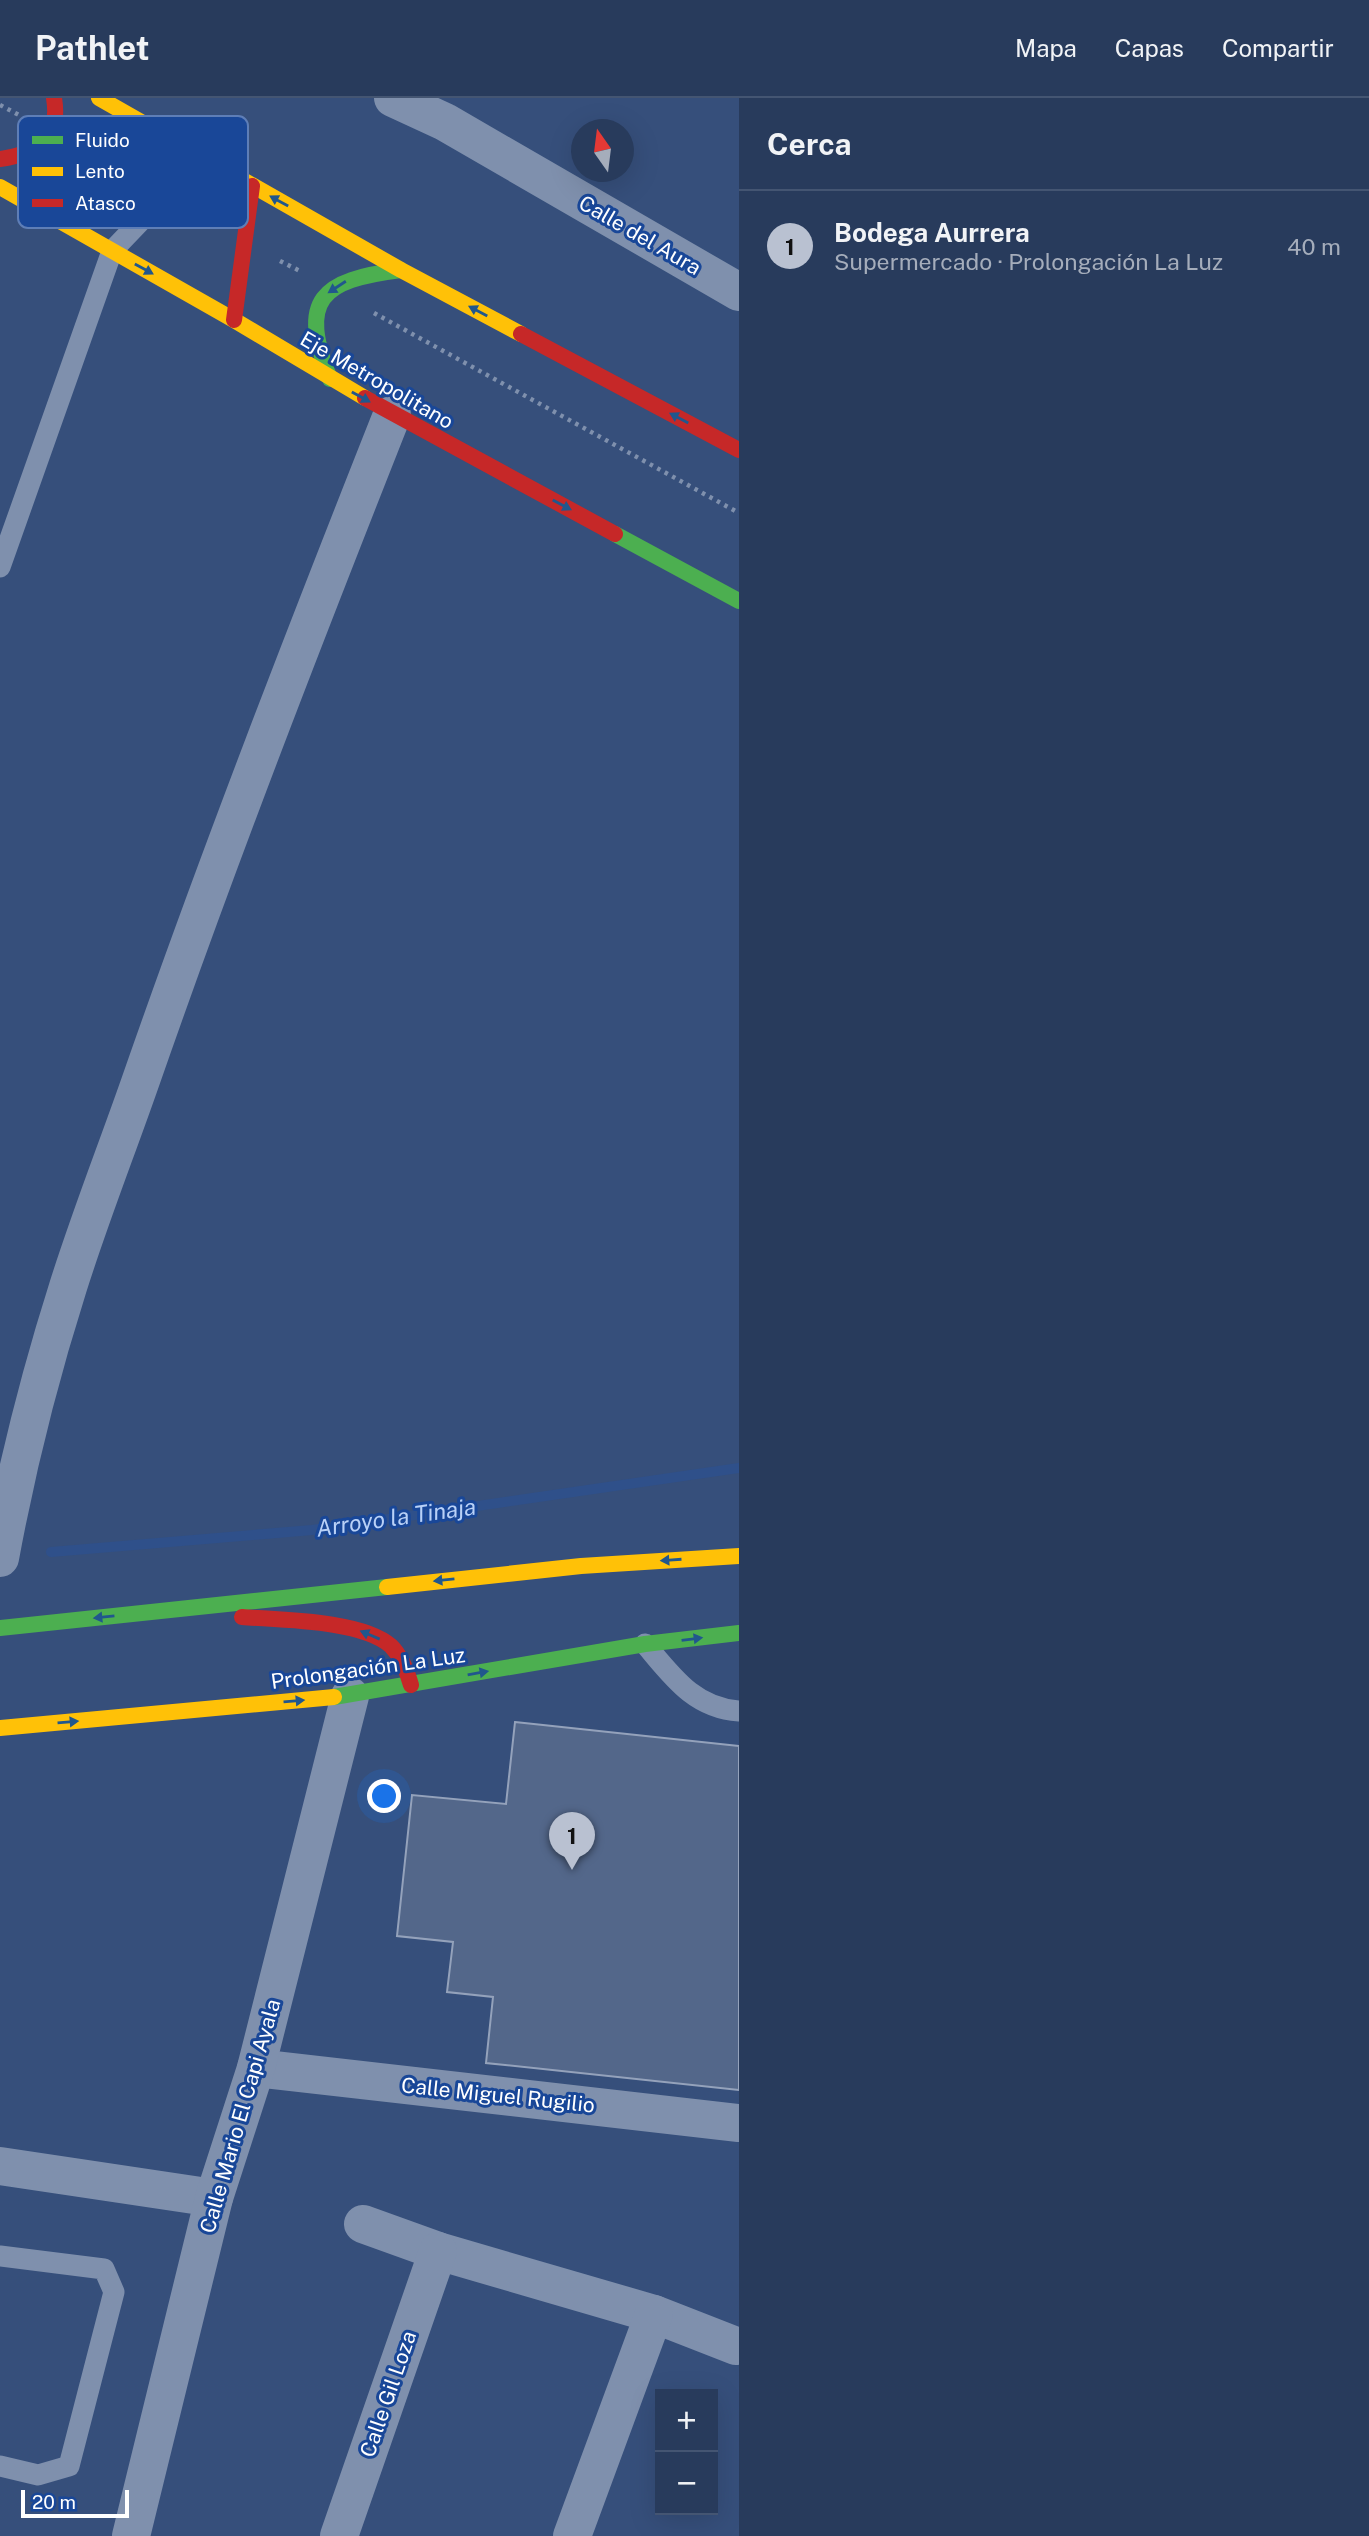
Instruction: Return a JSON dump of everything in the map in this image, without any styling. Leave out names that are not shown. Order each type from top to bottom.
[{"type":"main road","points":[[54,98],[57,116]]},
{"type":"main road","points":[[99,98],[131,116]]},
{"type":"main road","points":[[0,159],[18,157]]},
{"type":"main road","points":[[248,184],[401,270],[739,450]]},
{"type":"main road","points":[[248,216],[252,186]]},
{"type":"main road","name":"Eje Metropolitano","points":[[0,187],[18,197]]},
{"type":"main road","name":"Eje Metropolitano","points":[[72,228],[234,320],[330,380],[739,601]]},
{"type":"main road","points":[[234,320],[246,228]]},
{"type":"main road","points":[[330,380],[315,335],[315,317],[331,288],[360,274],[401,270]]},
{"type":"main road","points":[[0,1628],[568,1567],[739,1556]]},
{"type":"main road","points":[[172,1609],[340,1626],[367,1632],[388,1644],[403,1661],[411,1685]]},
{"type":"main road","name":"Prolongación La Luz","points":[[0,1728],[350,1696],[646,1644],[739,1633]]},
{"type":"street","name":"Calle del Aura","points":[[393,98],[444,122],[739,292]]},
{"type":"street","points":[[0,1558],[9,1508],[36,1397],[73,1273],[228,840],[393,415]]},
{"type":"street","name":"Calle Mario El Capi Ayala","points":[[131,2536],[214,2198],[256,2068],[350,1696]]},
{"type":"street","name":"Calle Miguel Rugilio","points":[[256,2068],[739,2123]]},
{"type":"street","points":[[0,2166],[214,2198]]},
{"type":"street","points":[[363,2224],[438,2251],[654,2314],[736,2346]]},
{"type":"street","name":"Calle Gil Loza","points":[[339,2536],[438,2251]]},
{"type":"street","points":[[572,2536],[654,2314]]},
{"type":"lane","points":[[0,567],[112,251],[134,228]]},
{"type":"lane","points":[[646,1644],[679,1685],[695,1698],[739,1711]]},
{"type":"lane","points":[[0,2256],[104,2270],[114,2292],[69,2466],[38,2475],[0,2466]]},
{"type":"building","points":[[515,1722],[739,1746],[739,2090],[486,2063],[493,1997],[447,1992],[453,1942],[397,1936],[412,1795],[506,1804]]},
{"type":"waterway","name":"Arroyo la Tinaja","points":[[51,1552],[312,1530],[739,1468]]},
{"type":"traffic: fast","points":[[330,379],[316,330],[317,312],[324,298],[335,288],[352,280],[401,270]]},
{"type":"traffic: fast","points":[[615,534],[739,601]]},
{"type":"traffic: fast","points":[[0,1628],[387,1587]]},
{"type":"traffic: fast","points":[[334,1697],[645,1644],[739,1633]]},
{"type":"traffic: slow","points":[[99,98],[131,116]]},
{"type":"traffic: slow","points":[[248,183],[401,270],[521,334]]},
{"type":"traffic: slow","points":[[0,187],[18,197]]},
{"type":"traffic: slow","points":[[72,228],[365,398]]},
{"type":"traffic: slow","points":[[387,1587],[581,1566],[739,1556]]},
{"type":"traffic: slow","points":[[0,1728],[334,1697]]},
{"type":"traffic: jam","points":[[54,98],[55,116]]},
{"type":"traffic: jam","points":[[0,159],[18,155]]},
{"type":"traffic: jam","points":[[248,216],[252,186]]},
{"type":"traffic: jam","points":[[234,320],[246,228]]},
{"type":"traffic: jam","points":[[521,334],[739,450]]},
{"type":"traffic: jam","points":[[365,398],[615,534]]},
{"type":"traffic: jam","points":[[242,1617],[341,1626],[378,1637],[398,1655],[411,1685]]},
{"type":"place","name":"Bodega Aurrera","points":[[572,1870]]}]
